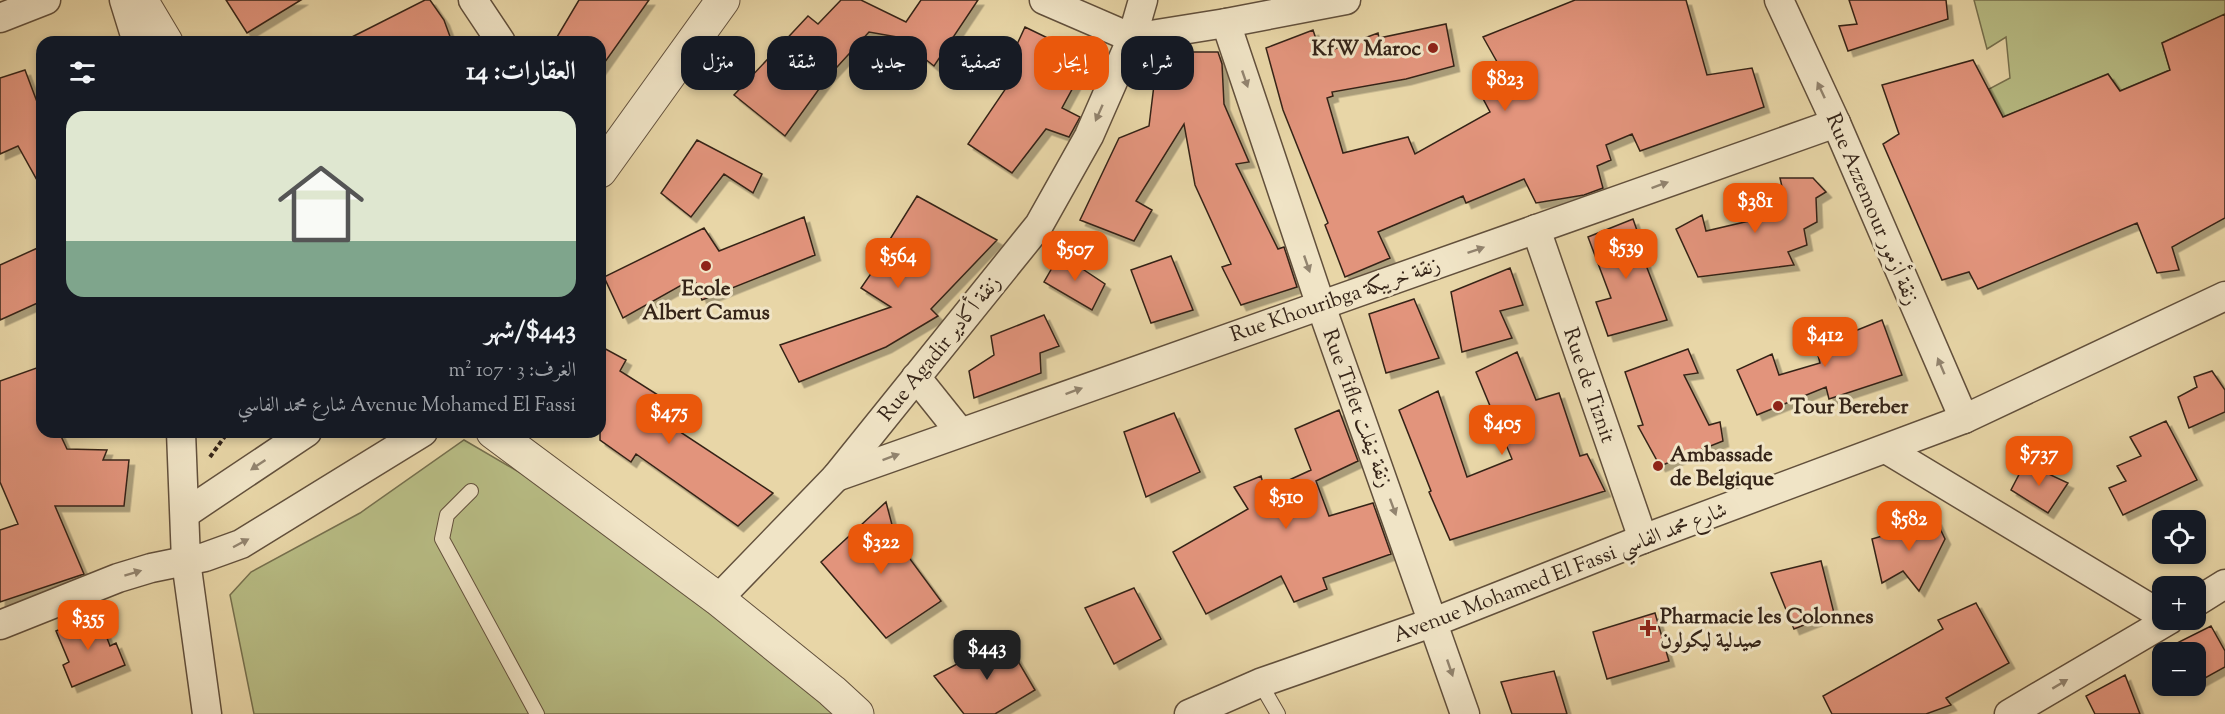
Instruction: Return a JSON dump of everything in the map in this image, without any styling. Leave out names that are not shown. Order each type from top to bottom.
[{"type":"street","points":[[0,18],[46,0]]},
{"type":"street","points":[[124,0],[135,36]]},
{"type":"street","points":[[141,0],[162,36]]},
{"type":"street","points":[[473,0],[497,36]]},
{"type":"street","points":[[606,163],[723,0]]},
{"type":"street","points":[[1044,0],[1127,36]]},
{"type":"street","name":"Rue Agadir زنقة أكادير","points":[[1133,36],[1143,0]]},
{"type":"street","points":[[1145,36],[1346,0]]},
{"type":"street","name":"Rue Azzemour زنقة أزمور","points":[[1779,0],[1836,123],[1964,419]]},
{"type":"street","name":"Rue Tiflet زنقة تيفلت","points":[[1226,23],[1320,303],[1466,714]]},
{"type":"street","name":"Rue Agadir زنقة أكادير","points":[[718,599],[836,477],[1039,225],[1089,136],[1121,63]]},
{"type":"street","name":"Rue Khouribga زنقة خريبكة","points":[[836,477],[1320,303],[1536,230],[1836,123]]},
{"type":"street","name":"Rue de Tiznit","points":[[1536,230],[1642,539]]},
{"type":"street","name":"Avenue Mohamed El Fassi شارع محمد الفاسي","points":[[1189,714],[1260,683],[1434,622],[1642,539],[1964,419],[2225,296]]},
{"type":"street","points":[[916,376],[960,432]]},
{"type":"street","points":[[181,438],[186,513],[186,561],[207,714]]},
{"type":"street","points":[[186,513],[298,438]]},
{"type":"street","points":[[0,625],[118,578],[241,544],[413,438]]},
{"type":"street","points":[[501,438],[718,599],[832,690],[857,714]]},
{"type":"street","points":[[1886,449],[2152,609]]},
{"type":"street","points":[[2206,596],[2225,584]]},
{"type":"street","points":[[2009,714],[2152,630]]},
{"type":"lane","points":[[471,491],[447,515],[441,539],[537,714]]},
{"type":"lane","points":[[1260,683],[1278,714]]},
{"type":"green space","points":[[1974,0],[2225,0],[2225,14],[2162,43],[2170,70],[2120,91],[2108,74],[2003,117],[1989,89],[2010,78],[2006,37],[1987,49]]},
{"type":"green space","points":[[464,440],[536,482],[774,657],[840,714],[254,714],[230,595],[251,572],[360,513]]},
{"type":"building","points":[[226,0],[301,0],[247,33]]},
{"type":"building","points":[[425,0],[430,0],[444,20],[450,36],[354,36]]},
{"type":"building","points":[[579,0],[649,0],[606,61],[606,36],[558,36]]},
{"type":"building","points":[[841,0],[861,0],[906,22],[921,0],[978,0],[954,36],[939,36],[939,58],[934,66],[927,61],[927,36],[891,36],[869,32],[865,36],[849,36],[849,54],[837,67],[837,36],[789,36],[808,16],[818,24]]},
{"type":"building","points":[[1575,0],[1686,0],[1707,75],[1752,68],[1764,107],[1640,151],[1632,134],[1606,145],[1611,160],[1597,166],[1603,188],[1584,195],[1536,203],[1524,179],[1466,203],[1463,196],[1378,232],[1390,258],[1345,277],[1325,225],[1328,223],[1283,110],[1266,48],[1313,30],[1321,54],[1378,33],[1379,38],[1446,24],[1454,66],[1406,79],[1332,92],[1333,96],[1327,98],[1343,153],[1408,137],[1415,154],[1490,112],[1480,93],[1510,85],[1483,37]]},
{"type":"building","points":[[1849,0],[1946,0],[1948,19],[1848,51],[1839,26],[1857,24]]},
{"type":"building","points":[[2225,14],[2225,218],[2172,247],[2179,270],[2157,273],[2137,223],[1978,289],[1969,272],[1942,280],[1883,144],[1899,134],[1882,85],[1973,60],[2003,117],[2108,74],[2120,91],[2170,70],[2162,43]]},
{"type":"building","points":[[1025,27],[1044,36],[1034,36],[1034,90],[1072,90],[1062,108],[1080,117],[1069,137],[1046,129],[1012,173],[968,144],[1005,90],[1022,90],[1021,36]]},
{"type":"building","points":[[1194,52],[1218,52],[1222,64],[1224,104],[1249,162],[1236,164],[1278,249],[1284,247],[1297,287],[1241,305],[1222,267],[1231,264],[1195,185],[1184,124],[1136,201],[1152,210],[1134,241],[1080,220],[1119,138],[1149,126],[1153,90],[1194,90]]},
{"type":"building","points":[[767,60],[767,90],[818,90],[785,136],[734,95],[739,90],[755,90],[755,73]]},
{"type":"building","points":[[25,70],[36,99],[36,178],[18,146],[0,154],[0,78]]},
{"type":"building","points":[[697,140],[762,174],[753,193],[724,174],[691,217],[661,193]]},
{"type":"building","points":[[1780,178],[1813,178],[1826,192],[1816,198],[1817,222],[1804,229],[1807,245],[1788,252],[1794,265],[1698,277],[1676,229],[1702,215],[1706,231],[1749,221],[1785,200]]},
{"type":"building","points":[[917,196],[997,240],[931,309],[938,316],[886,347],[799,382],[780,345],[891,307],[861,288],[890,246],[887,244]]},
{"type":"building","name":"Ecole Albert Camus","points":[[804,217],[815,255],[702,300],[694,278],[623,318],[606,281],[606,276],[704,228],[719,251]]},
{"type":"building","points":[[1633,219],[1647,259],[1644,260],[1667,320],[1608,336],[1596,302],[1611,298],[1588,237]]},
{"type":"building","points":[[36,249],[36,304],[0,320],[0,265]]},
{"type":"building","points":[[1060,254],[1105,284],[1092,310],[1044,282]]},
{"type":"building","points":[[1171,256],[1193,310],[1151,323],[1131,270]]},
{"type":"building","points":[[1510,268],[1523,305],[1500,311],[1512,338],[1462,352],[1451,292]]},
{"type":"building","points":[[1414,299],[1439,358],[1386,373],[1369,314]]},
{"type":"building","points":[[1044,315],[1059,346],[1040,353],[1041,373],[974,398],[969,371],[994,355],[991,336]]},
{"type":"building","points":[[1882,320],[1902,375],[1829,399],[1826,387],[1757,415],[1737,370],[1772,354],[1779,375],[1820,363],[1812,332],[1844,321],[1850,333]]},
{"type":"building","points":[[606,349],[626,360],[620,371],[669,402],[659,418],[773,493],[738,526],[636,454],[631,462],[600,438],[606,438]]},
{"type":"building","points":[[1688,349],[1698,373],[1684,375],[1709,425],[1720,422],[1723,441],[1660,466],[1638,426],[1643,425],[1625,372]]},
{"type":"building","points":[[1517,352],[1536,400],[1559,393],[1580,456],[1587,454],[1605,491],[1450,540],[1429,492],[1431,491],[1399,410],[1438,391],[1467,477],[1512,459],[1476,372]]},
{"type":"building","points":[[36,368],[36,438],[62,438],[67,449],[107,450],[103,460],[129,460],[124,506],[55,506],[84,574],[0,602],[0,530],[18,524],[0,482],[0,381]]},
{"type":"building","points":[[2212,371],[2225,390],[2225,412],[2189,428],[2178,397],[2197,387],[2194,377]]},
{"type":"building","points":[[1339,410],[1358,461],[1316,481],[1329,516],[1373,503],[1391,554],[1323,578],[1327,589],[1294,602],[1281,576],[1206,614],[1173,552],[1248,509],[1234,487],[1261,476],[1265,491],[1311,470],[1295,429]]},
{"type":"building","points":[[1174,413],[1200,472],[1146,497],[1124,432]]},
{"type":"building","points":[[2166,421],[2197,480],[2123,515],[2109,488],[2126,481],[2117,466],[2141,456],[2130,437]]},
{"type":"building","points":[[2025,463],[2068,483],[2048,513],[2011,490]]},
{"type":"building","points":[[886,502],[896,540],[941,601],[886,638],[821,562]]},
{"type":"building","points":[[1936,520],[1945,539],[1919,591],[1903,571],[1882,583],[1872,539]]},
{"type":"building","points":[[1821,561],[1834,613],[1794,629],[1771,573]]},
{"type":"building","points":[[1134,588],[1161,639],[1114,664],[1085,608]]},
{"type":"building","points":[[1976,603],[2009,663],[1946,698],[1951,705],[1926,714],[1832,714],[1823,696],[1943,629],[1938,620]]},
{"type":"building","points":[[1655,613],[1669,661],[1607,679],[1593,632]]},
{"type":"building","points":[[98,614],[110,646],[116,643],[125,665],[72,687],[63,665],[69,662],[56,631]]},
{"type":"building","points":[[2211,626],[2225,651],[2225,667],[2206,677],[2206,642],[2179,642]]},
{"type":"building","points":[[1005,639],[1035,690],[995,714],[964,714],[934,676]]},
{"type":"building","points":[[1554,671],[1567,714],[1512,714],[1501,682]]},
{"type":"building","points":[[2125,675],[2140,714],[2095,714],[2086,696]]},
{"type":"place","name":"KfW Maroc","points":[[1433,48]]},
{"type":"place","name":"Ecole Albert Camus","points":[[706,266]]},
{"type":"place","name":"Tour Bereber","points":[[1778,406]]},
{"type":"place","name":"Ambassade de Belgique","points":[[1658,466]]},
{"type":"place","name":"Pharmacie les Colonnes صيدلية ليكولون","points":[[1648,628]]}]
